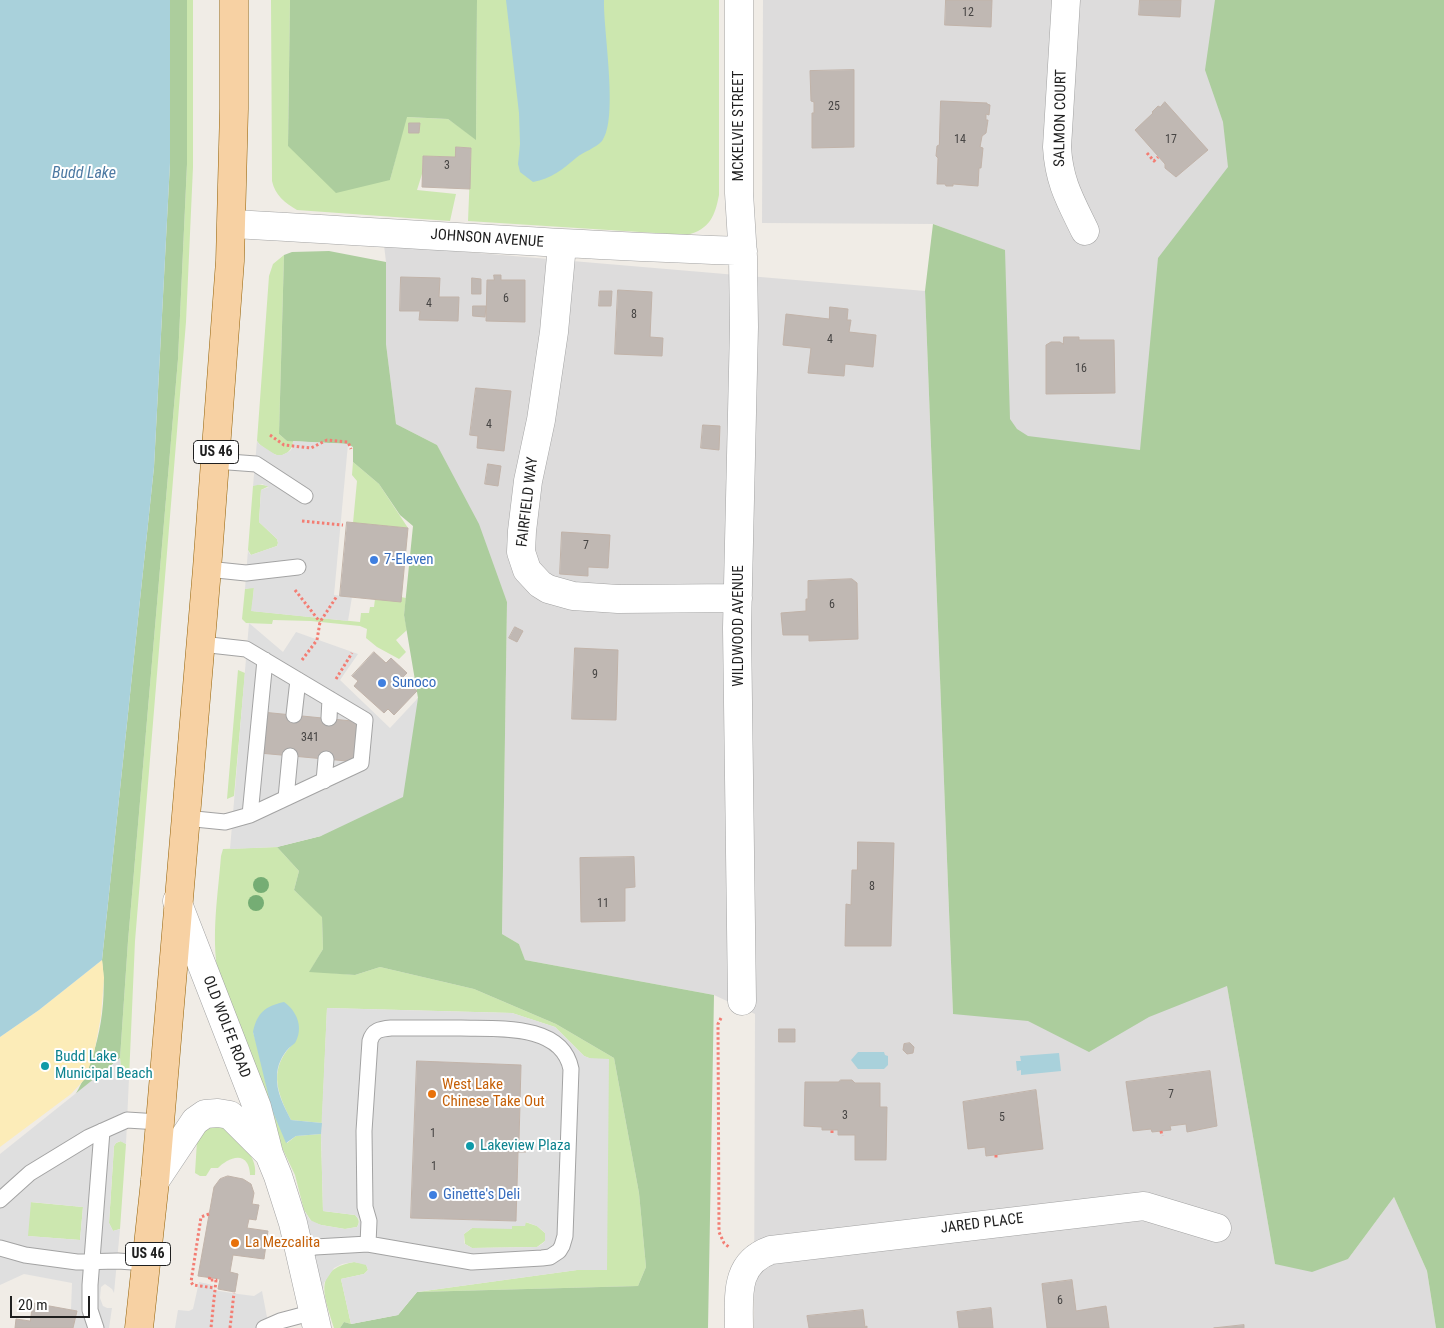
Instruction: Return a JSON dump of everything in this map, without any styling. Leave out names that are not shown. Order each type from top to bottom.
[{"type":"main road","name":"US 46","points":[[139,1328],[147,1263],[207,569],[232,224],[234,0]]},
{"type":"street","name":"MCKELVIE STREET","points":[[739,0],[739,193],[743,251]]},
{"type":"street","name":"SALMON COURT","points":[[1066,0],[1057,147],[1058,164],[1064,186],[1084,231]]},
{"type":"street","name":"JOHNSON AVENUE","points":[[232,224],[426,234],[562,244],[743,251]]},
{"type":"street","name":"FAIRFIELD WAY","points":[[562,244],[552,341],[541,420],[528,481],[522,531],[521,552],[527,570],[532,577],[548,589],[573,596],[618,599],[738,598]]},
{"type":"street","name":"WILDWOOD AVENUE","points":[[742,1002],[738,598],[744,337],[743,251]]},
{"type":"street","name":"OLD WOLFE ROAD","points":[[177,901],[257,1107],[269,1154],[286,1200],[300,1251],[315,1320]]},
{"type":"street","name":"OLD WOLFE ROAD","points":[[154,1181],[195,1121],[211,1113],[226,1114],[234,1118],[269,1154]]},
{"type":"street","name":"JARED PLACE","points":[[750,1263],[763,1253],[789,1247],[1144,1206],[1217,1228]]},
{"type":"street","points":[[739,1328],[741,1280],[750,1263]]},
{"type":"lane","points":[[215,461],[256,464],[305,496]]},
{"type":"lane","points":[[207,569],[246,573],[298,567]]},
{"type":"lane","points":[[185,818],[225,822],[250,815],[361,763],[364,720],[246,649],[200,644]]},
{"type":"lane","points":[[250,815],[265,660]]},
{"type":"lane","points":[[294,715],[298,680]]},
{"type":"lane","points":[[327,698],[329,718]]},
{"type":"lane","points":[[286,798],[290,756]]},
{"type":"lane","points":[[324,780],[326,759]]},
{"type":"lane","points":[[300,1251],[315,1247],[368,1244],[472,1262],[550,1257],[559,1251],[565,1236],[571,1069],[567,1055],[552,1041],[517,1030],[391,1028],[377,1030],[372,1035],[370,1041],[364,1131],[365,1207],[369,1221],[368,1244]]},
{"type":"lane","points":[[0,1200],[30,1174],[89,1137],[127,1120],[159,1122]]},
{"type":"lane","points":[[96,1328],[90,1310],[102,1131]]},
{"type":"lane","points":[[0,1248],[77,1262],[118,1261],[147,1263]]},
{"type":"lane","points":[[264,1328],[280,1321],[315,1320]]},
{"type":"path","points":[[1147,153],[1154,161],[1158,157]]},
{"type":"path","points":[[270,435],[284,445],[310,448],[327,440],[348,442],[350,449]]},
{"type":"path","points":[[302,521],[343,525]]},
{"type":"path","points":[[295,590],[320,622]]},
{"type":"path","points":[[317,640],[320,622],[337,596]]},
{"type":"path","points":[[327,698],[352,653]]},
{"type":"path","points":[[742,1002],[725,1010],[718,1024],[719,1232],[724,1243],[750,1263]]},
{"type":"path","points":[[1161,1131],[1162,1136]]},
{"type":"path","points":[[209,1214],[201,1217],[190,1282],[193,1285],[215,1288]]},
{"type":"path","points":[[210,1278],[209,1280],[216,1280],[211,1328]]},
{"type":"path","points":[[230,1328],[234,1294]]},
{"type":"shaded area","points":[[763,0],[1248,0],[1245,173],[1140,450],[1006,443],[1004,250],[933,224],[762,223]]},
{"type":"shaded area","points":[[384,245],[925,291],[953,1014],[1227,986],[1275,1264],[1348,1259],[1394,1197],[1427,1271],[1436,1328],[754,1328],[755,1014],[714,995],[525,960],[519,944],[502,934],[507,602],[437,445],[396,424],[386,344],[386,262]]},
{"type":"shaded area","points":[[257,441],[276,455],[282,455],[290,451],[293,447],[293,441],[348,444],[334,595],[352,597],[348,621],[251,611],[254,588],[245,589],[248,550],[251,555],[277,546],[278,543],[277,539],[259,522],[261,490],[269,487],[262,484],[253,486]]},
{"type":"shaded area","points":[[249,623],[283,652],[296,632],[358,654],[340,680],[390,728],[418,698],[403,797],[321,836],[277,847],[230,849]]},
{"type":"shaded area","points":[[327,1008],[512,1013],[555,1027],[584,1056],[609,1059],[607,1270],[577,1270],[417,1292],[398,1315],[351,1324],[341,1279],[364,1274],[368,1270],[366,1265],[354,1262],[342,1264],[334,1268],[324,1283],[323,1291],[304,1210],[310,1220],[321,1225],[345,1229],[357,1227],[359,1223],[359,1219],[355,1215],[323,1211],[321,1134]],"holes":[[[418,1061],[521,1065],[519,1141],[526,1141],[526,1152],[518,1152],[516,1221],[412,1218]],[[526,1222],[537,1226],[545,1233],[545,1241],[537,1247],[472,1248],[464,1242],[464,1234],[472,1228],[512,1229],[512,1226],[525,1226]]]},
{"type":"shaded area","points":[[120,1058],[121,1070],[129,1078],[126,1144],[120,1141],[114,1146],[109,1223],[113,1231],[120,1229],[114,1293],[105,1284],[101,1287],[100,1298],[103,1306],[112,1308],[109,1328],[73,1328],[76,1311],[71,1310],[72,1283],[24,1274],[0,1285],[0,1154]],"holes":[[[31,1202],[83,1207],[80,1240],[28,1236]]]},
{"type":"shaded area","points":[[199,1282],[213,1285],[213,1290],[238,1294],[254,1296],[262,1291],[269,1328],[175,1328],[178,1310],[189,1311],[193,1309]]},
{"type":"green space","points":[[170,0],[187,0],[187,164],[178,359],[128,941],[120,1058],[74,1097],[95,1048],[102,1013],[104,977],[102,960],[154,467],[170,163]]},
{"type":"green space","points":[[187,0],[193,0],[193,167],[186,322],[135,941],[129,1078],[121,1070],[120,1058],[128,941],[178,359],[187,164]]},
{"type":"green space","points":[[271,0],[290,0],[288,146],[390,180],[406,117],[448,119],[476,139],[477,0],[719,0],[719,195],[716,209],[706,225],[687,235],[468,221],[471,148],[456,147],[455,157],[423,156],[422,174],[417,190],[456,194],[450,221],[297,210],[281,198],[275,190],[272,181]]},
{"type":"green space","points":[[290,0],[477,0],[476,140],[448,119],[407,117],[390,180],[336,193],[288,146]]},
{"type":"green space","points":[[1215,0],[1444,0],[1444,1328],[1436,1328],[1427,1271],[1394,1197],[1348,1259],[1312,1272],[1275,1264],[1227,986],[1149,1017],[1089,1052],[1028,1021],[953,1014],[925,291],[933,224],[1005,250],[1010,419],[1017,429],[1028,436],[1140,450],[1158,258],[1228,167],[1223,122],[1205,70]]},
{"type":"green space","points":[[329,251],[386,262],[386,344],[396,424],[437,445],[479,524],[507,602],[502,934],[519,944],[525,960],[714,995],[708,1328],[340,1328],[344,1322],[351,1324],[398,1315],[417,1292],[638,1286],[646,1267],[639,1193],[614,1058],[556,1024],[474,989],[380,967],[355,975],[309,972],[323,949],[322,917],[294,890],[299,871],[277,847],[321,836],[418,698],[404,615],[413,526],[400,515],[379,484],[353,462],[353,447],[348,444],[287,441],[279,434],[284,255],[292,252]]},
{"type":"green space","points":[[284,255],[279,434],[287,441],[293,441],[292,447],[288,452],[280,455],[269,451],[257,441],[269,276],[273,264]]},
{"type":"green space","points":[[353,462],[379,484],[408,528],[353,523],[357,481],[352,475]]},
{"type":"green space","points":[[256,484],[269,486],[261,490],[259,522],[277,539],[278,543],[277,546],[251,555],[248,550],[253,486]]},
{"type":"green space","points":[[254,587],[252,611],[360,622],[361,613],[369,613],[370,607],[374,607],[375,599],[401,601],[401,597],[406,598],[404,615],[407,630],[396,640],[406,652],[399,659],[377,647],[366,638],[367,629],[360,626],[311,621],[273,620],[272,624],[246,623],[242,619],[245,589]]},
{"type":"green space","points":[[238,670],[245,673],[234,796],[227,799]]},
{"type":"green space","points":[[277,847],[299,871],[294,890],[322,916],[323,949],[310,971],[355,975],[380,967],[474,989],[556,1024],[614,1058],[639,1193],[646,1267],[638,1286],[417,1292],[577,1270],[607,1270],[607,1125],[589,1058],[584,1056],[555,1027],[512,1013],[327,1008],[322,1123],[291,1120],[282,1099],[277,1080],[278,1070],[286,1051],[295,1042],[253,1032],[287,1143],[296,1136],[321,1134],[323,1211],[355,1215],[359,1222],[357,1227],[345,1229],[312,1222],[304,1210],[295,1175],[268,1118],[218,974],[216,959],[216,915],[223,849]]},
{"type":"green space","points":[[221,1124],[239,1140],[249,1153],[255,1167],[255,1175],[250,1175],[247,1163],[240,1158],[228,1160],[218,1168],[211,1168],[206,1176],[200,1176],[195,1173],[197,1141],[205,1127]]},
{"type":"green space","points":[[121,1141],[126,1144],[120,1229],[113,1231],[109,1223],[114,1146]]},
{"type":"green space","points":[[30,1202],[83,1207],[80,1240],[27,1236]]},
{"type":"green space","points":[[525,1222],[537,1226],[545,1233],[545,1241],[537,1247],[472,1248],[465,1244],[464,1234],[472,1228],[512,1228],[512,1226]]},
{"type":"green space","points":[[354,1262],[366,1264],[368,1270],[364,1274],[341,1279],[351,1324],[344,1322],[340,1328],[334,1328],[325,1296],[324,1286],[326,1278],[331,1271]]},
{"type":"sand","name":"Budd Lake Municipal Beach","points":[[102,960],[104,978],[101,1016],[94,1053],[85,1079],[71,1094],[0,1147],[0,1037],[39,1010]]},
{"type":"water","name":"Budd Lake","points":[[0,0],[170,0],[170,163],[154,467],[102,960],[39,1010],[0,1037]]},
{"type":"water","points":[[506,0],[604,0],[610,95],[607,130],[602,141],[596,146],[556,173],[545,179],[533,182],[520,172],[518,164],[520,144],[519,113]]},
{"type":"water","points":[[284,1002],[296,1015],[299,1032],[295,1043],[286,1051],[279,1065],[277,1082],[279,1093],[291,1120],[322,1123],[321,1134],[296,1136],[286,1143],[272,1110],[253,1032],[257,1020],[263,1011]]},
{"type":"water","points":[[858,1052],[884,1052],[888,1056],[888,1065],[884,1069],[858,1069],[851,1060]]},
{"type":"water","points":[[1059,1053],[1061,1071],[1021,1075],[1021,1070],[1017,1071],[1016,1061],[1021,1061],[1020,1056]]},
{"type":"building","points":[[946,0],[992,0],[991,27],[945,25]]},
{"type":"building","points":[[1140,0],[1181,0],[1180,17],[1139,15]]},
{"type":"building","points":[[854,70],[854,147],[812,148],[812,113],[814,113],[814,102],[811,101],[810,71]]},
{"type":"building","points":[[941,101],[987,103],[990,105],[989,115],[986,114],[986,120],[988,120],[986,133],[982,136],[980,147],[983,148],[978,186],[953,184],[953,186],[946,186],[945,184],[937,184],[938,158],[936,156],[937,146],[939,145]]},
{"type":"building","points":[[1165,102],[1208,150],[1176,177],[1165,168],[1165,164],[1135,130],[1158,106],[1160,107]]},
{"type":"building","points":[[409,123],[420,123],[419,133],[409,133]]},
{"type":"building","points":[[456,147],[471,148],[470,189],[422,187],[423,156],[455,157]]},
{"type":"building","points":[[494,275],[501,275],[501,280],[525,280],[525,322],[486,321],[487,280],[494,280]]},
{"type":"building","points":[[401,277],[440,278],[439,297],[459,297],[458,321],[419,320],[420,311],[400,311]]},
{"type":"building","points":[[472,278],[481,279],[481,294],[472,294]]},
{"type":"building","points":[[618,290],[652,292],[650,337],[663,338],[662,356],[615,354]]},
{"type":"building","points":[[600,291],[612,291],[611,306],[599,306]]},
{"type":"building","points":[[473,306],[486,306],[485,317],[473,316]]},
{"type":"building","points":[[830,307],[848,309],[847,320],[851,320],[849,332],[876,335],[873,367],[845,364],[844,376],[808,373],[811,348],[783,345],[786,314],[829,319]]},
{"type":"building","points":[[1064,337],[1079,337],[1079,340],[1114,340],[1115,393],[1046,394],[1046,345],[1051,342],[1063,344]]},
{"type":"building","points":[[476,388],[511,391],[504,451],[477,448],[478,436],[470,435]]},
{"type":"building","points":[[703,425],[720,426],[719,450],[701,448]]},
{"type":"building","points":[[488,464],[501,466],[498,486],[485,484]]},
{"type":"building","name":"7-Eleven","points":[[347,522],[408,528],[401,602],[340,596]]},
{"type":"building","points":[[562,532],[610,535],[608,568],[588,567],[588,576],[560,574]]},
{"type":"building","points":[[852,579],[857,583],[858,639],[809,641],[809,635],[783,635],[781,613],[806,611],[808,581]]},
{"type":"building","points":[[515,627],[523,631],[517,642],[509,638]]},
{"type":"building","points":[[575,648],[618,650],[616,720],[572,719]]},
{"type":"building","name":"Sunoco","points":[[374,652],[386,663],[391,658],[407,673],[402,678],[417,691],[394,715],[388,709],[384,713],[354,686],[358,681],[352,676]]},
{"type":"building","name":"Sunoco","points":[[262,712],[362,722],[358,762],[259,753]]},
{"type":"building","points":[[858,842],[894,843],[891,946],[845,946],[846,904],[851,905],[852,870],[857,870]]},
{"type":"building","points":[[634,857],[635,887],[625,888],[625,921],[581,922],[580,858]]},
{"type":"building","points":[[779,1029],[795,1029],[795,1042],[779,1042]]},
{"type":"building","points":[[910,1043],[914,1047],[913,1053],[907,1054],[903,1050],[904,1044]]},
{"type":"building","name":"Lakeview Plaza","points":[[417,1061],[521,1065],[519,1141],[526,1141],[526,1152],[518,1152],[516,1221],[411,1218]]},
{"type":"building","points":[[1210,1071],[1217,1126],[1187,1132],[1186,1124],[1170,1126],[1171,1130],[1152,1132],[1151,1129],[1133,1131],[1126,1082]]},
{"type":"building","points":[[841,1080],[852,1080],[855,1083],[880,1083],[880,1107],[887,1107],[886,1160],[855,1160],[855,1135],[838,1135],[838,1130],[822,1130],[822,1127],[804,1126],[805,1082],[838,1082]]},
{"type":"building","points":[[1036,1090],[1043,1149],[986,1156],[985,1147],[968,1149],[963,1102]]},
{"type":"building","name":"La Mezcalita","points":[[228,1176],[243,1179],[251,1184],[254,1193],[252,1204],[259,1205],[256,1220],[249,1219],[247,1228],[268,1231],[264,1259],[233,1255],[230,1272],[238,1274],[235,1292],[218,1289],[220,1279],[198,1276],[214,1187],[220,1179]]},
{"type":"building","points":[[1072,1280],[1076,1311],[1106,1306],[1109,1328],[1047,1328],[1042,1284]]},
{"type":"building","points":[[33,1303],[77,1311],[73,1328],[15,1328],[16,1319],[30,1321]]},
{"type":"building","points":[[991,1308],[993,1328],[959,1328],[957,1312]]},
{"type":"building","points":[[863,1310],[865,1327],[867,1326],[867,1328],[809,1328],[807,1316]]},
{"type":"building","points":[[1244,1325],[1244,1328],[1214,1328]]},
{"type":"place","name":"7-Eleven","points":[[374,560]]},
{"type":"place","name":"Sunoco","points":[[382,683]]},
{"type":"place","name":"Budd Lake Municipal Beach","points":[[45,1066]]},
{"type":"place","name":"West Lake Chinese Take Out","points":[[432,1094]]},
{"type":"place","name":"Lakeview Plaza","points":[[470,1146]]},
{"type":"place","name":"Ginette's Deli","points":[[433,1195]]},
{"type":"place","name":"La Mezcalita","points":[[235,1243]]}]
